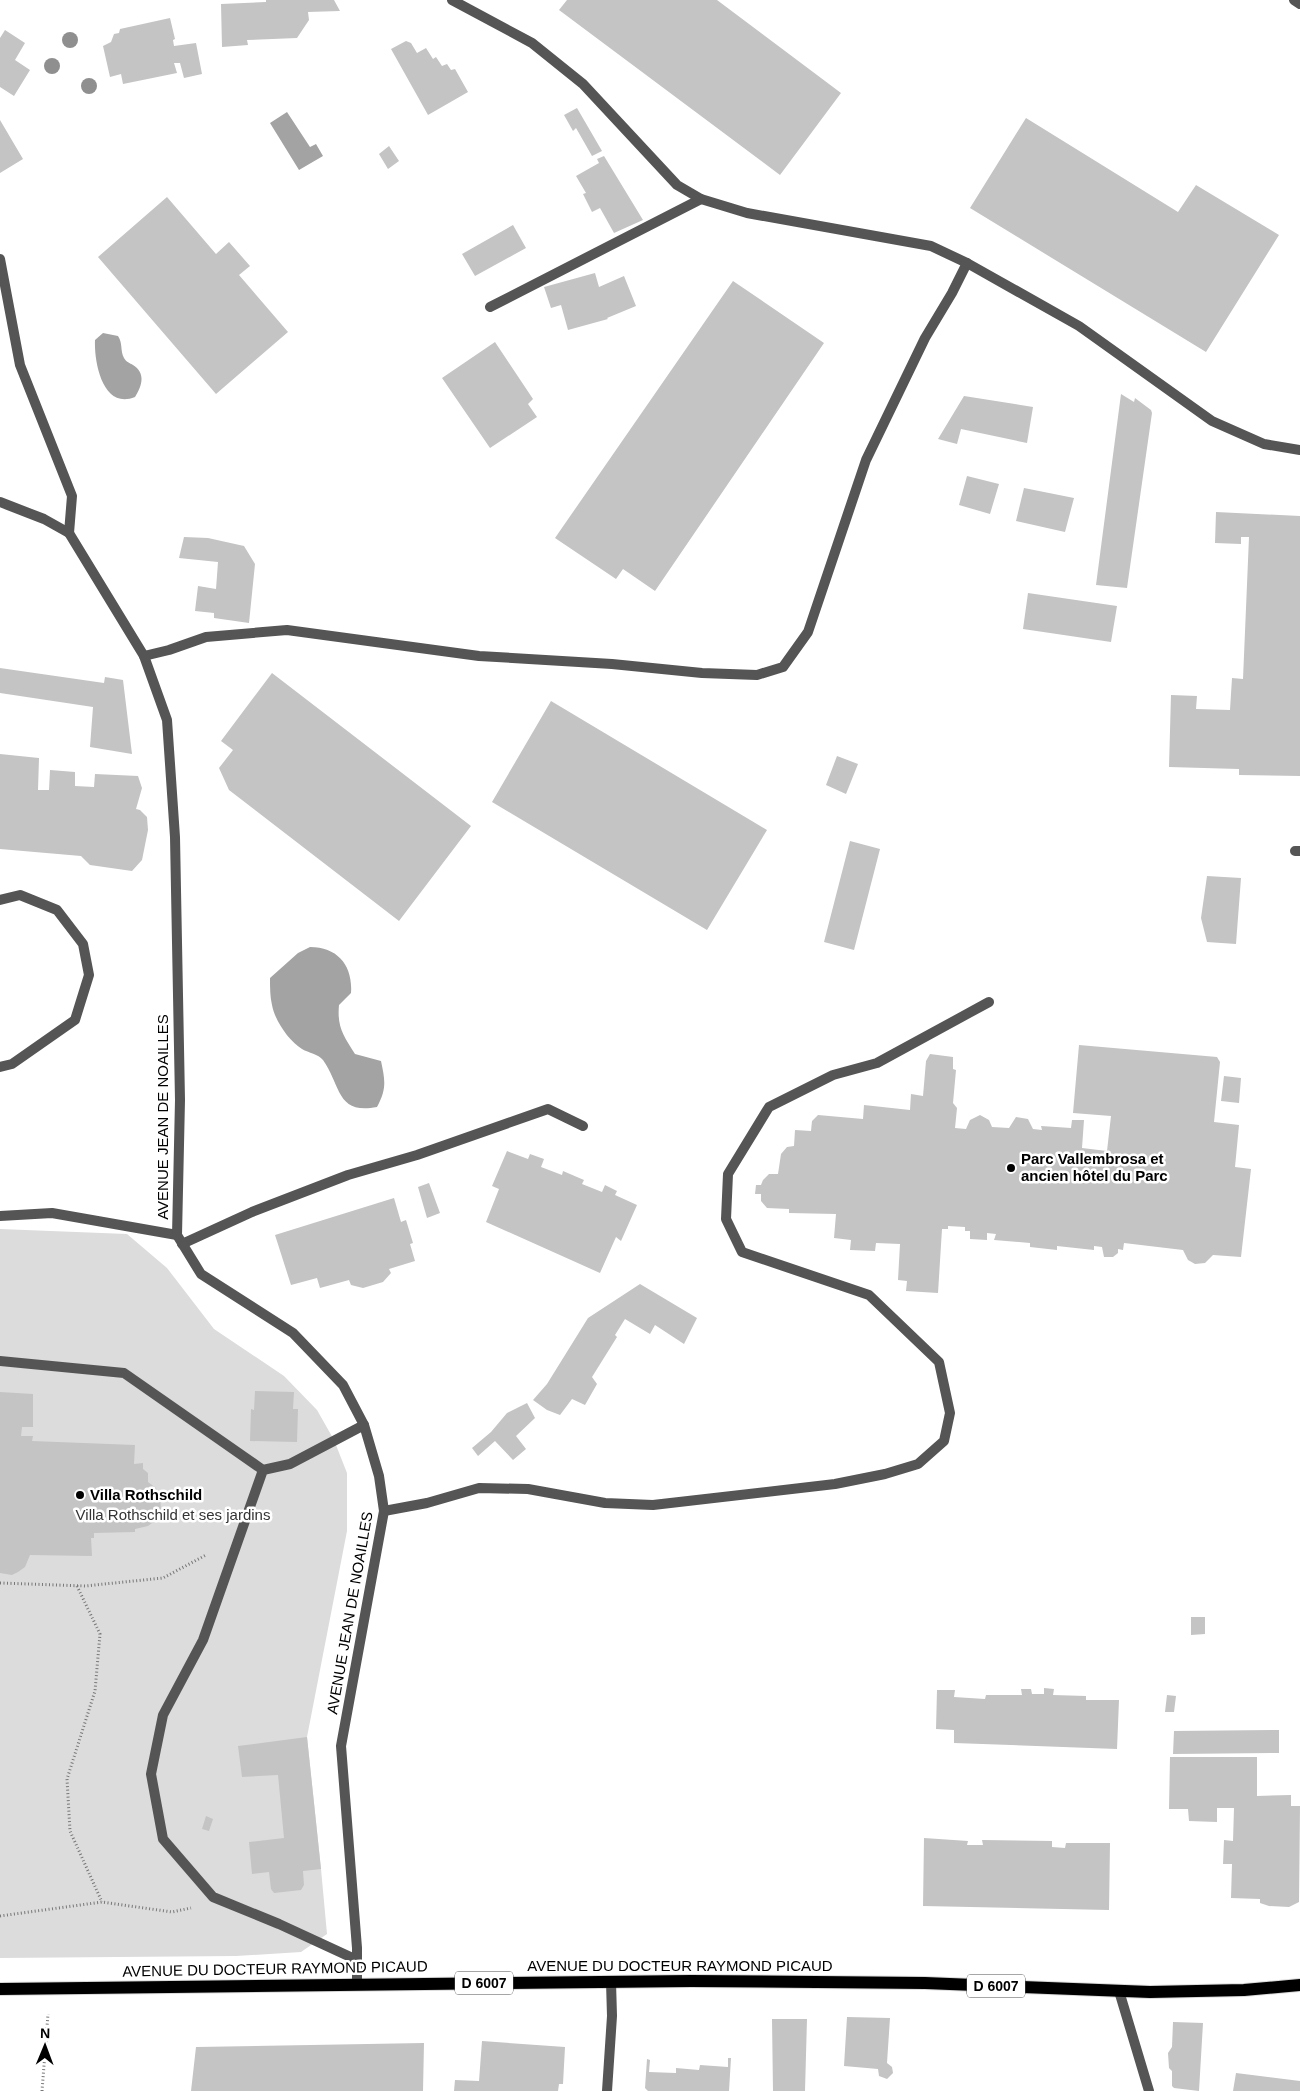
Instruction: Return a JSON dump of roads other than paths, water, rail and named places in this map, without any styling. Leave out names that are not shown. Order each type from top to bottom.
[{"type":"main road","name":"AVENUE DU DOCTEUR RAYMOND PICAUD","points":[[0,1989],[357,1983],[611,1982],[925,1983],[1119,1991],[1244,1990],[1300,1985]]},
{"type":"street","points":[[452,0],[532,43],[582,84],[677,185],[701,200],[747,213],[931,246],[967,263],[1079,326],[1212,420],[1264,444],[1300,450]]},
{"type":"street","points":[[1294,0],[1300,4]]},
{"type":"street","points":[[490,308],[701,200]]},
{"type":"street","points":[[0,259],[20,365],[72,496],[69,533]]},
{"type":"street","points":[[144,656],[169,650],[206,637],[287,630],[479,656],[612,664],[702,673],[757,675],[783,667],[808,632],[866,460],[926,338],[967,263]]},
{"type":"street","name":"AVENUE JEAN DE NOAILLES","points":[[0,502],[44,519],[69,533],[144,656],[167,720],[175,837],[180,1100],[180,1239],[201,1274],[293,1333],[343,1385],[364,1425],[379,1476],[384,1511],[341,1746],[357,1960],[357,1983]]},
{"type":"street","points":[[0,900],[20,895],[58,910],[83,944],[89,975],[75,1020],[12,1064],[0,1067]]},
{"type":"street","points":[[384,1511],[427,1503],[479,1488],[528,1489],[605,1503],[653,1506],[835,1484],[885,1474],[918,1464],[944,1441],[950,1413],[939,1362],[869,1295],[742,1252],[726,1219],[728,1174],[770,1107],[833,1075],[877,1063],[989,1002]]},
{"type":"street","points":[[0,1216],[52,1213],[180,1239],[348,1175],[417,1155],[548,1108],[583,1126]]},
{"type":"street","points":[[0,1361],[124,1373],[263,1470],[290,1464],[364,1425]]},
{"type":"street","points":[[263,1470],[203,1640],[163,1715],[151,1774],[163,1839],[213,1897],[279,1924],[357,1960]]},
{"type":"street","points":[[607,2091],[612,2016],[611,1982]]},
{"type":"street","points":[[1119,1991],[1150,2091]]},
{"type":"place","name":"Parc Vallembrosa et ancien hôtel du Parc","points":[[1011,1168]]},
{"type":"place","name":"Villa Rothschild","points":[[80,1495]]},
{"type":"park label","name":"Villa Rothschild et ses jardins","points":[[173,1515]]}]
